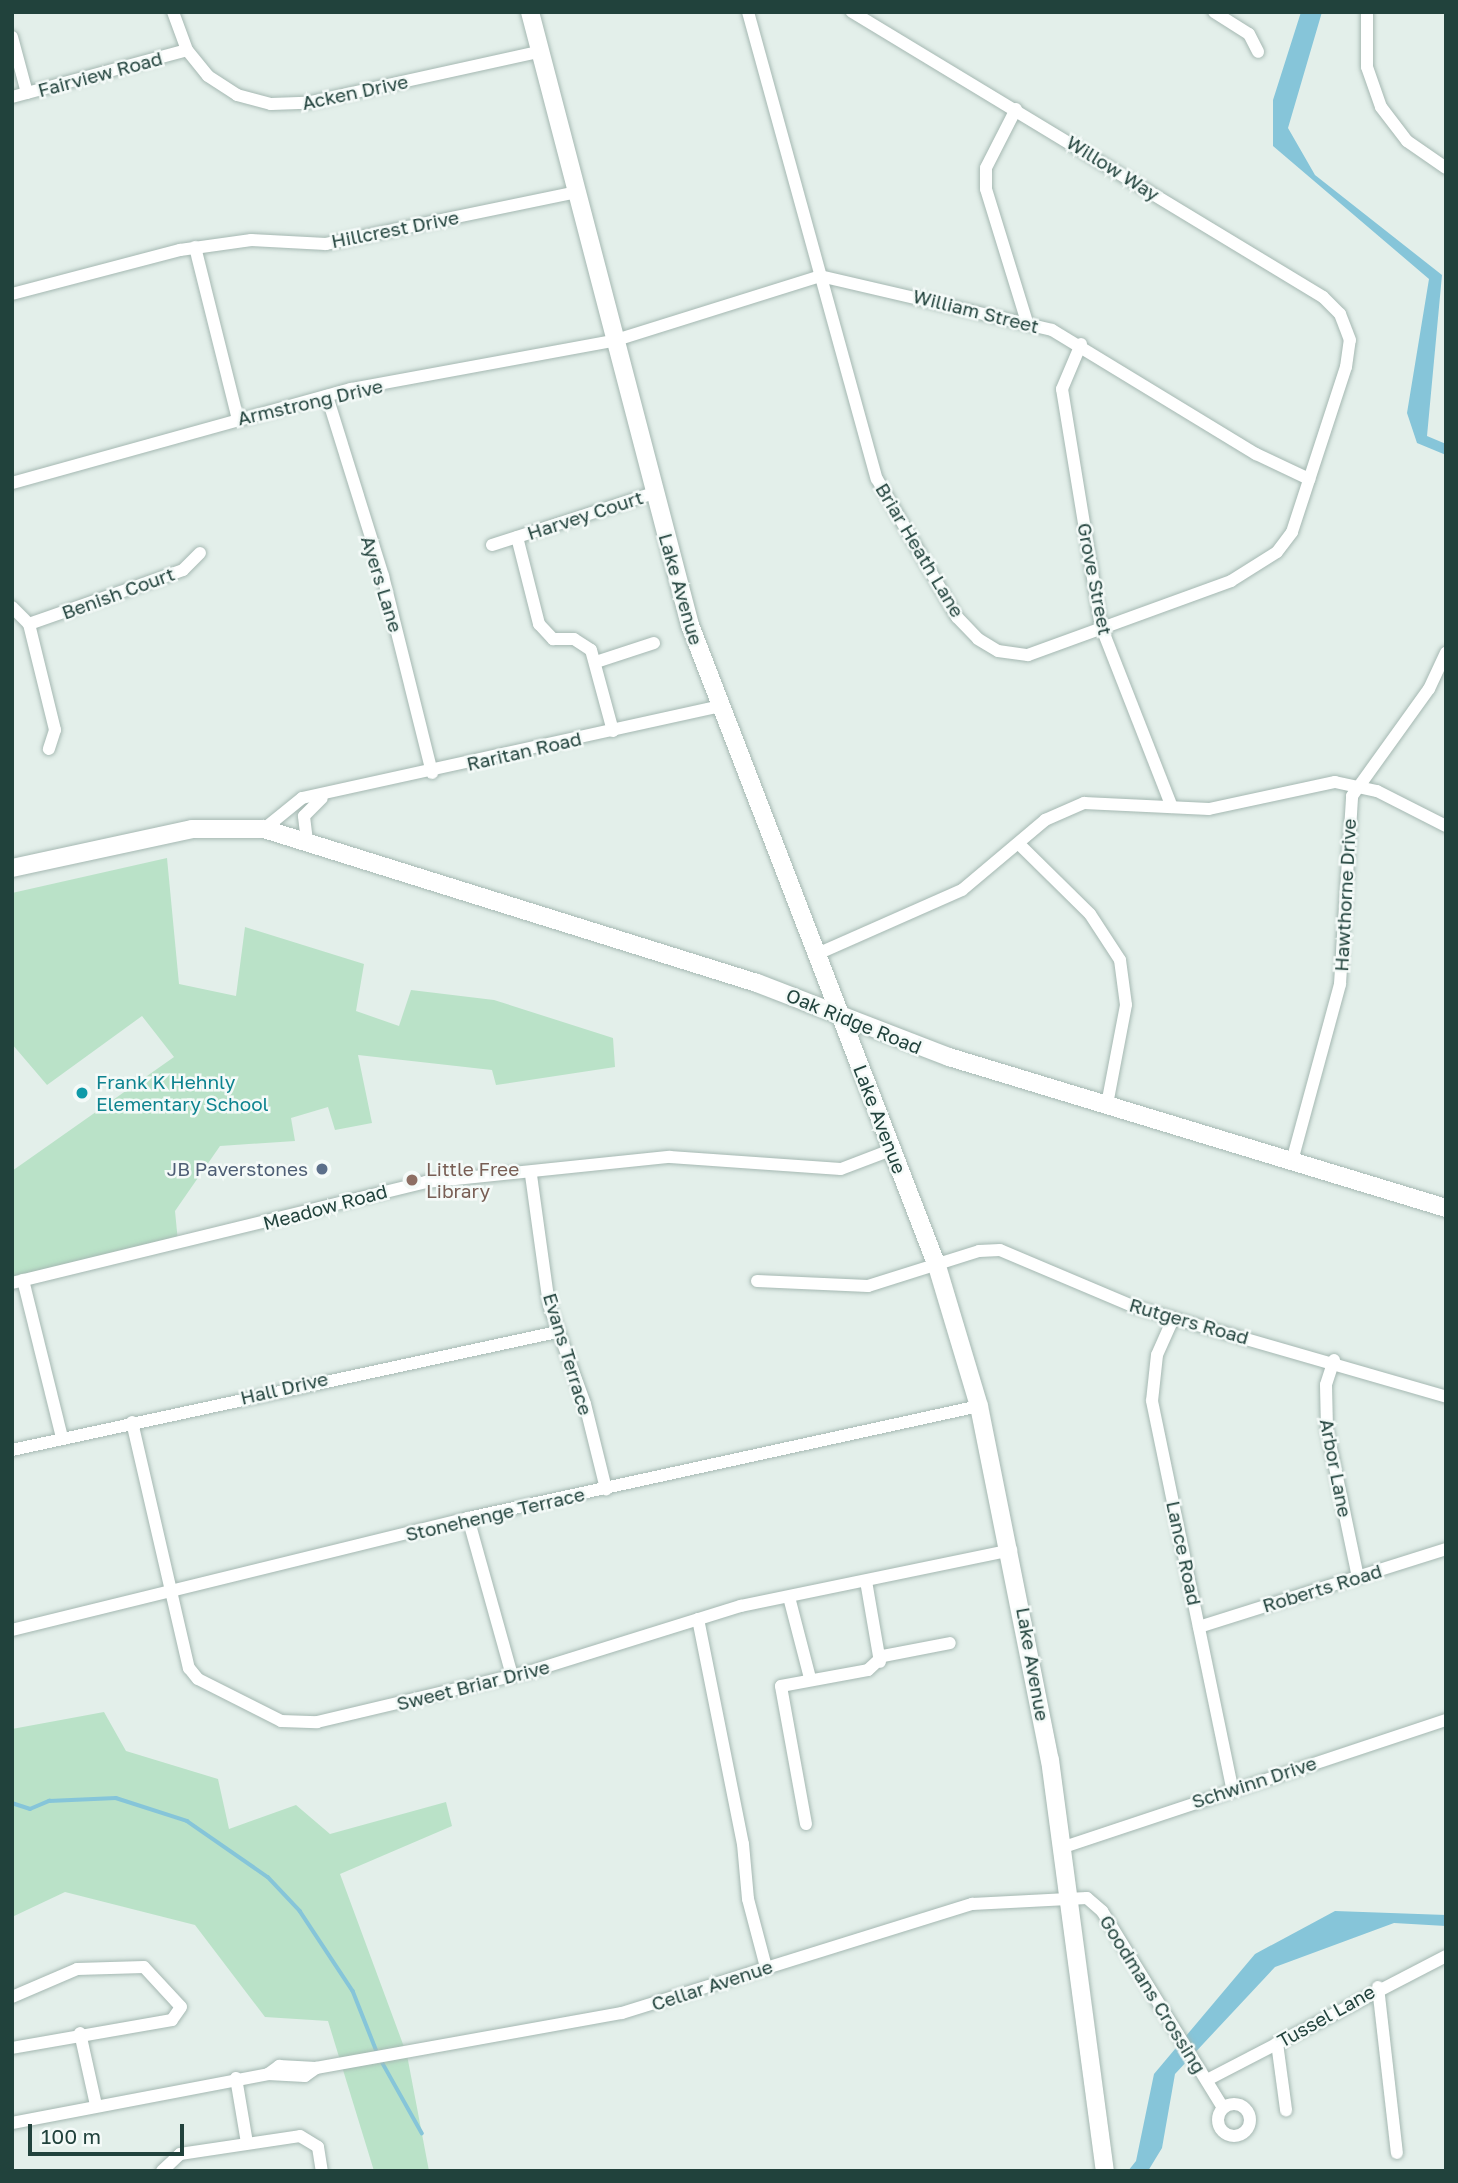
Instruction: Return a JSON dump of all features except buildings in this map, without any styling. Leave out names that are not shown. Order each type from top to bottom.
[{"type":"main road","name":"Lake Avenue","points":[[530,12],[572,193],[654,493],[719,706],[937,1266],[979,1406],[1011,1550],[1064,1847],[1105,2171]]},
{"type":"main road","points":[[12,868],[192,829],[264,829]]},
{"type":"main road","name":"Oak Ridge Road","points":[[264,829],[757,983],[842,1019],[1107,1105],[1446,1208]]},
{"type":"street","name":"Acken Drive","points":[[173,12],[187,50],[227,90],[282,105],[538,52]]},
{"type":"street","name":"Briar Heath Lane","points":[[748,12],[877,479],[957,617],[978,639],[1015,656],[1102,630],[1261,563],[1292,532],[1349,346]]},
{"type":"street","name":"Willow Way","points":[[852,12],[1016,109],[1323,298],[1340,314],[1349,346]]},
{"type":"street","points":[[1367,12],[1366,60],[1381,107],[1407,141],[1446,168]]},
{"type":"street","points":[[1216,13],[1249,34],[1258,52]]},
{"type":"street","points":[[12,37],[27,93]]},
{"type":"street","name":"Fairview Road","points":[[12,97],[187,50]]},
{"type":"street","points":[[1016,109],[986,167],[986,189],[1027,322]]},
{"type":"street","name":"Hillcrest Drive","points":[[12,294],[195,247],[251,240],[326,244],[572,193]]},
{"type":"street","points":[[195,247],[238,419]]},
{"type":"street","name":"William Street","points":[[613,341],[820,276],[1027,322],[1081,344],[1256,454],[1309,479]]},
{"type":"street","name":"Armstrong Drive","points":[[12,483],[327,396],[613,341]]},
{"type":"street","name":"Grove Street","points":[[1081,344],[1062,389],[1102,630],[1172,807]]},
{"type":"street","name":"Ayers Lane","points":[[327,396],[383,576],[432,773]]},
{"type":"street","name":"Harvey Court","points":[[492,545],[654,493]]},
{"type":"street","name":"Harvey Court","points":[[517,537],[544,632],[582,641],[596,662]]},
{"type":"street","name":"Benish Court","points":[[29,624],[183,570],[200,552]]},
{"type":"street","points":[[12,607],[29,624],[55,730],[49,749]]},
{"type":"street","points":[[613,731],[596,662],[654,643]]},
{"type":"street","name":"Hawthorne Drive","points":[[1292,1161],[1340,984],[1348,816],[1357,784],[1429,689],[1446,653]]},
{"type":"street","name":"Raritan Road","points":[[264,829],[302,799],[432,773],[719,706]]},
{"type":"street","points":[[817,954],[944,900],[1020,845],[1045,820],[1084,803],[1172,807],[1245,805],[1335,782],[1357,784],[1446,826]]},
{"type":"street","points":[[307,841],[304,816],[329,794]]},
{"type":"street","points":[[1020,845],[1090,914],[1120,960],[1126,1005],[1107,1105]]},
{"type":"street","name":"Meadow Road","points":[[18,1281],[400,1187],[530,1175],[670,1157],[841,1169],[891,1150]]},
{"type":"street","name":"Evans Terrace","points":[[530,1175],[557,1332],[585,1404],[606,1489]]},
{"type":"street","name":"Rutgers Road","points":[[757,1281],[868,1286],[1000,1250],[1173,1319],[1334,1360],[1446,1397]]},
{"type":"street","points":[[18,1281],[62,1438]]},
{"type":"street","name":"Lance Road","points":[[1173,1319],[1157,1355],[1153,1401],[1232,1789]]},
{"type":"street","name":"Hall Drive","points":[[12,1450],[557,1332]]},
{"type":"street","name":"Arbor Lane","points":[[1334,1360],[1326,1385],[1326,1429],[1358,1577]]},
{"type":"street","name":"Stonehenge Terrace","points":[[12,1630],[468,1518],[979,1406]]},
{"type":"street","name":"Sweet Briar Drive","points":[[132,1422],[170,1592],[193,1674],[281,1721],[317,1721],[512,1676],[698,1619],[1011,1550]]},
{"type":"street","points":[[468,1518],[512,1676]]},
{"type":"street","name":"Roberts Road","points":[[1199,1627],[1446,1549]]},
{"type":"street","points":[[866,1581],[880,1662]]},
{"type":"street","points":[[789,1597],[810,1678]]},
{"type":"street","points":[[698,1619],[743,1844],[748,1899],[766,1967]]},
{"type":"street","points":[[806,1824],[781,1686],[810,1678],[868,1670],[880,1662],[950,1643]]},
{"type":"street","name":"Schwinn Drive","points":[[1064,1847],[1446,1720]]},
{"type":"street","name":"Cellar Avenue","points":[[12,2123],[236,2078],[268,2074],[304,2077],[316,2068],[622,2013],[972,1904],[1070,1898]]},
{"type":"street","name":"Goodmans Crossing","points":[[1070,1898],[1087,1898],[1102,1911],[1223,2108]]},
{"type":"street","name":"Tussel Lane","points":[[1206,2080],[1378,1987],[1446,1956]]},
{"type":"street","points":[[12,1997],[77,1969],[144,1967],[181,2007],[172,2020],[80,2033],[12,2048]]},
{"type":"street","points":[[1378,1987],[1397,2154]]},
{"type":"street","points":[[80,2033],[96,2105]]},
{"type":"street","points":[[1277,2043],[1286,2110]]},
{"type":"street","points":[[236,2078],[247,2143]]},
{"type":"street","points":[[162,2171],[180,2154],[307,2137],[318,2147],[322,2171]]},
{"type":"green space","points":[[167,858],[179,984],[236,996],[245,927],[364,964],[356,1011],[399,1026],[411,990],[494,1000],[613,1038],[615,1067],[496,1085],[492,1070],[358,1055],[372,1123],[335,1130],[328,1107],[291,1118],[295,1141],[220,1146],[175,1211],[178,1242],[12,1281],[12,1171],[174,1057],[142,1016],[47,1085],[12,1044],[12,893]]},
{"type":"green space","points":[[104,1712],[126,1751],[218,1779],[229,1829],[296,1805],[330,1834],[446,1802],[452,1826],[340,1874],[407,2055],[429,2171],[374,2171],[328,2021],[265,2017],[195,1925],[65,1892],[12,1917],[12,1729]]},
{"type":"water","points":[[1301,12],[1322,12],[1288,128],[1315,175],[1442,275],[1427,436],[1446,444],[1446,455],[1417,443],[1407,413],[1429,279],[1273,146],[1273,100]]},
{"type":"water","points":[[1335,1911],[1446,1915],[1446,1926],[1394,1923],[1275,1967],[1175,2074],[1162,2148],[1148,2171],[1128,2171],[1136,2161],[1154,2074],[1255,1954]]},
{"type":"waterway","points":[[12,1803],[30,1809],[49,1801],[116,1798],[187,1821],[268,1877],[300,1911],[353,1991],[378,2054]]},
{"type":"waterway","points":[[381,2060],[422,2133]]},
{"type":"place","name":"Frank K Hehnly Elementary School","points":[[82,1093]]},
{"type":"place","name":"JB Paverstones","points":[[322,1169]]},
{"type":"place","name":"Little Free Library","points":[[412,1180]]}]
